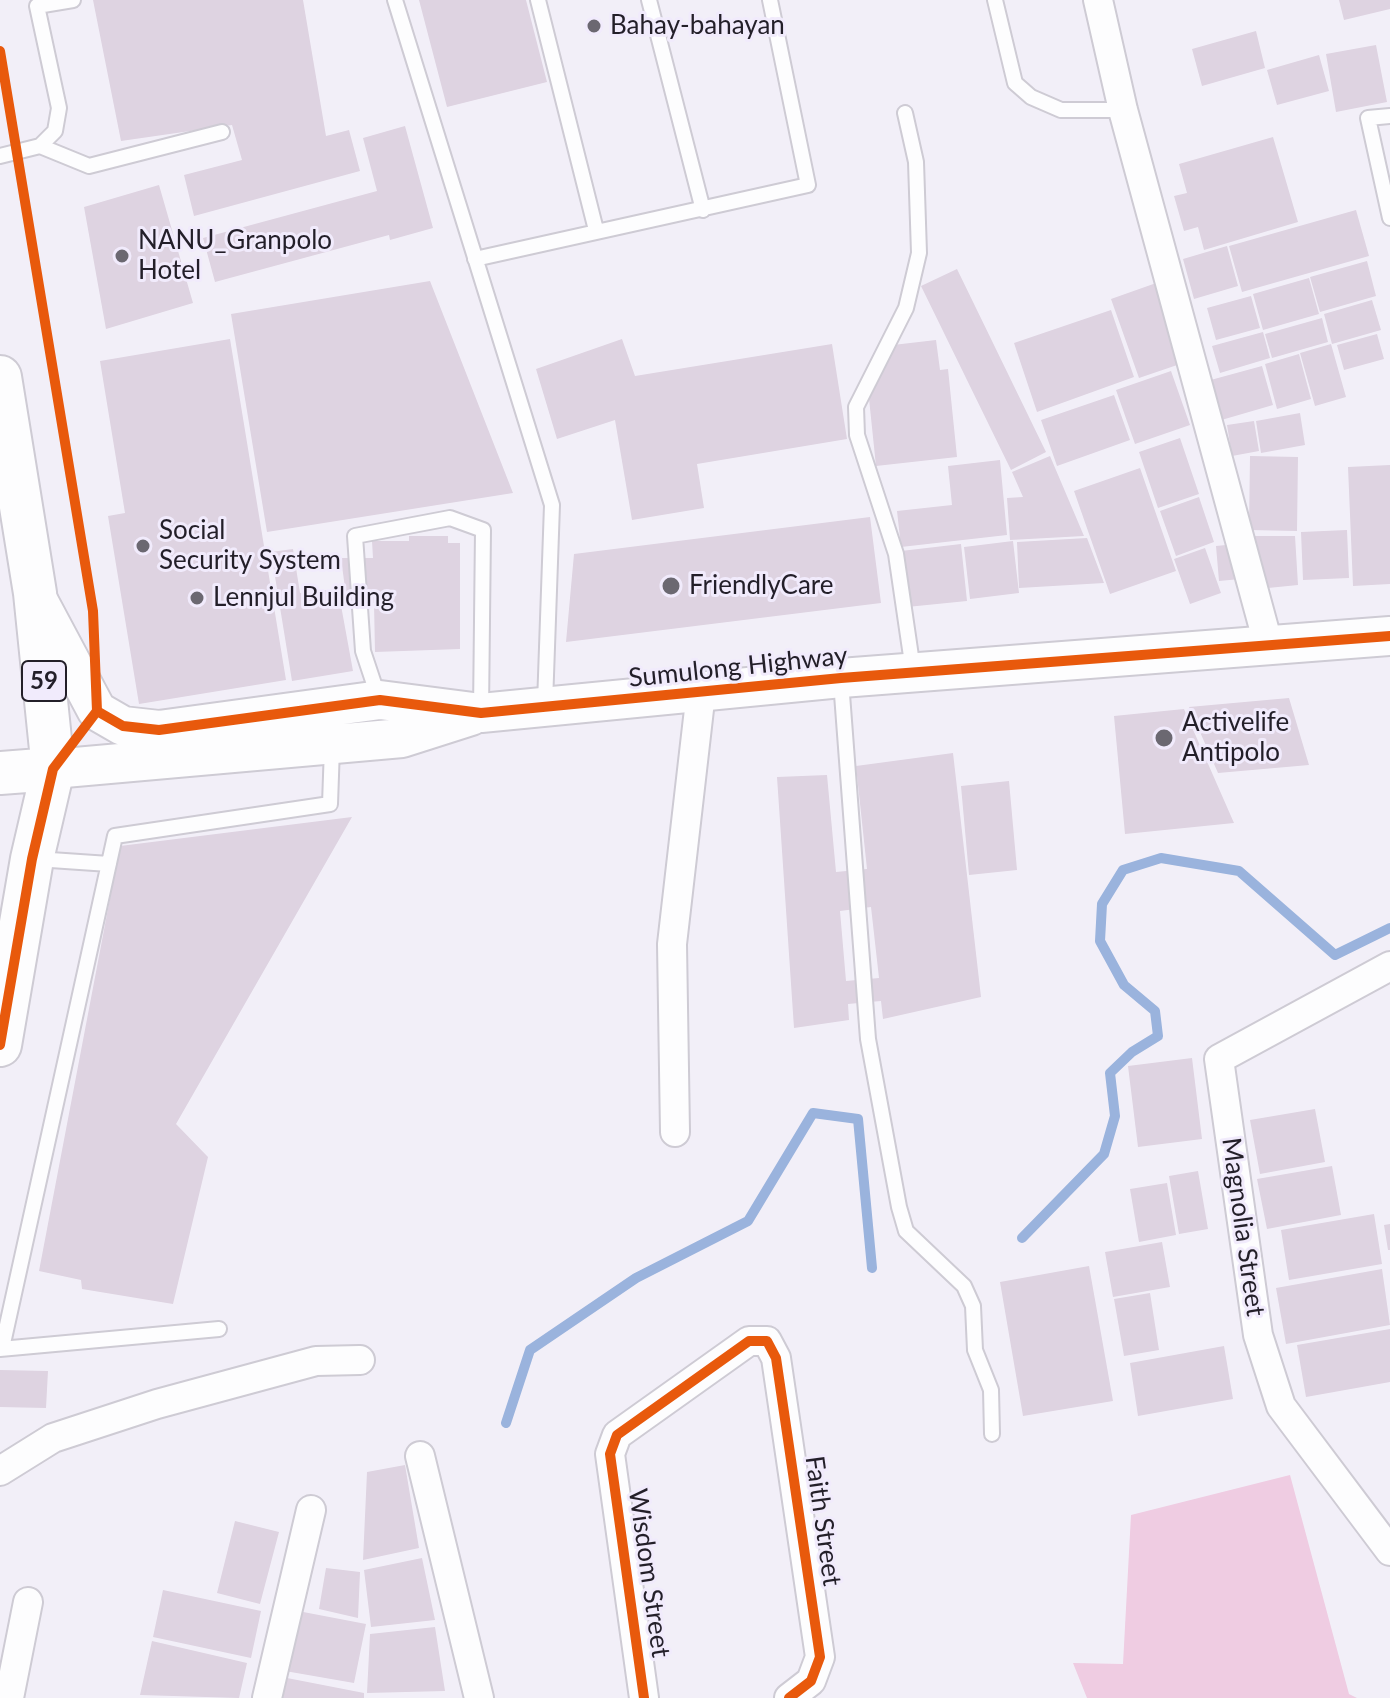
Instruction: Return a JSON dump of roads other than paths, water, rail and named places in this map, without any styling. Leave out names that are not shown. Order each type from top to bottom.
[{"type":"main road","name":"59","points":[[0,377],[35,593],[53,769]]},
{"type":"main road","name":"Sumulong Highway","points":[[35,593],[65,657],[97,711],[123,726],[159,730],[380,700],[481,713],[841,678],[1390,636]]},
{"type":"main road","name":"Sumulong Highway","points":[[0,773],[402,738],[481,713]]},
{"type":"main road","points":[[0,1045],[32,859],[53,769]]},
{"type":"street","points":[[1098,0],[1123,110],[1269,647]]},
{"type":"street","points":[[675,1132],[672,944],[701,692]]},
{"type":"street","name":"Magnolia Street","points":[[1390,966],[1219,1059],[1258,1335],[1281,1406],[1390,1551]]},
{"type":"street","name":"Faith Street","points":[[610,1454],[617,1435],[749,1341],[767,1341],[776,1358],[820,1657],[811,1681],[789,1698]]},
{"type":"street","points":[[0,1471],[53,1438],[157,1404],[316,1361],[360,1360]]},
{"type":"street","name":"Wisdom Street","points":[[610,1454],[644,1698]]},
{"type":"street","points":[[420,1456],[479,1698]]},
{"type":"street","points":[[267,1698],[311,1510]]},
{"type":"street","points":[[9,1698],[28,1602]]},
{"type":"lane","points":[[0,156],[40,146],[55,131],[59,108],[37,6],[73,0]]},
{"type":"lane","points":[[395,0],[552,505],[545,708]]},
{"type":"lane","points":[[538,0],[596,230]]},
{"type":"lane","points":[[649,0],[703,210]]},
{"type":"lane","points":[[475,259],[808,185],[770,0]]},
{"type":"lane","points":[[995,0],[1015,83],[1031,97],[1061,110],[1123,110]]},
{"type":"lane","points":[[905,113],[916,162],[919,253],[906,308],[856,407],[857,435],[896,554],[914,673]]},
{"type":"lane","points":[[1390,116],[1368,118],[1390,218]]},
{"type":"lane","points":[[40,146],[89,166],[222,132]]},
{"type":"lane","points":[[380,700],[363,651],[355,536],[450,518],[483,530],[481,713]]},
{"type":"lane","points":[[841,678],[868,1039],[899,1207],[906,1231],[964,1286],[973,1306],[975,1350],[991,1390],[992,1434]]},
{"type":"lane","points":[[219,1329],[1,1349],[4,1323],[115,836],[330,804],[332,743]]},
{"type":"lane","points":[[32,859],[109,864]]},
{"type":"waterway","points":[[1022,1238],[1104,1154],[1115,1116],[1110,1073],[1132,1052],[1158,1036],[1155,1011],[1124,985],[1100,941],[1102,904],[1123,870],[1161,858],[1239,871],[1335,955],[1390,928]]},
{"type":"waterway","points":[[506,1423],[530,1350],[636,1278],[748,1221],[813,1113],[858,1119],[872,1268]]},
{"type":"place","name":"Bahay-bahayan","points":[[594,26]]},
{"type":"place","name":"NANU_Granpolo Hotel","points":[[122,256]]},
{"type":"place","name":"Social Security System","points":[[143,546]]},
{"type":"place","name":"FriendlyCare","points":[[671,586]]},
{"type":"place","name":"Lennjul Building","points":[[197,598]]},
{"type":"place","name":"Activelife Antipolo","points":[[1164,738]]}]
